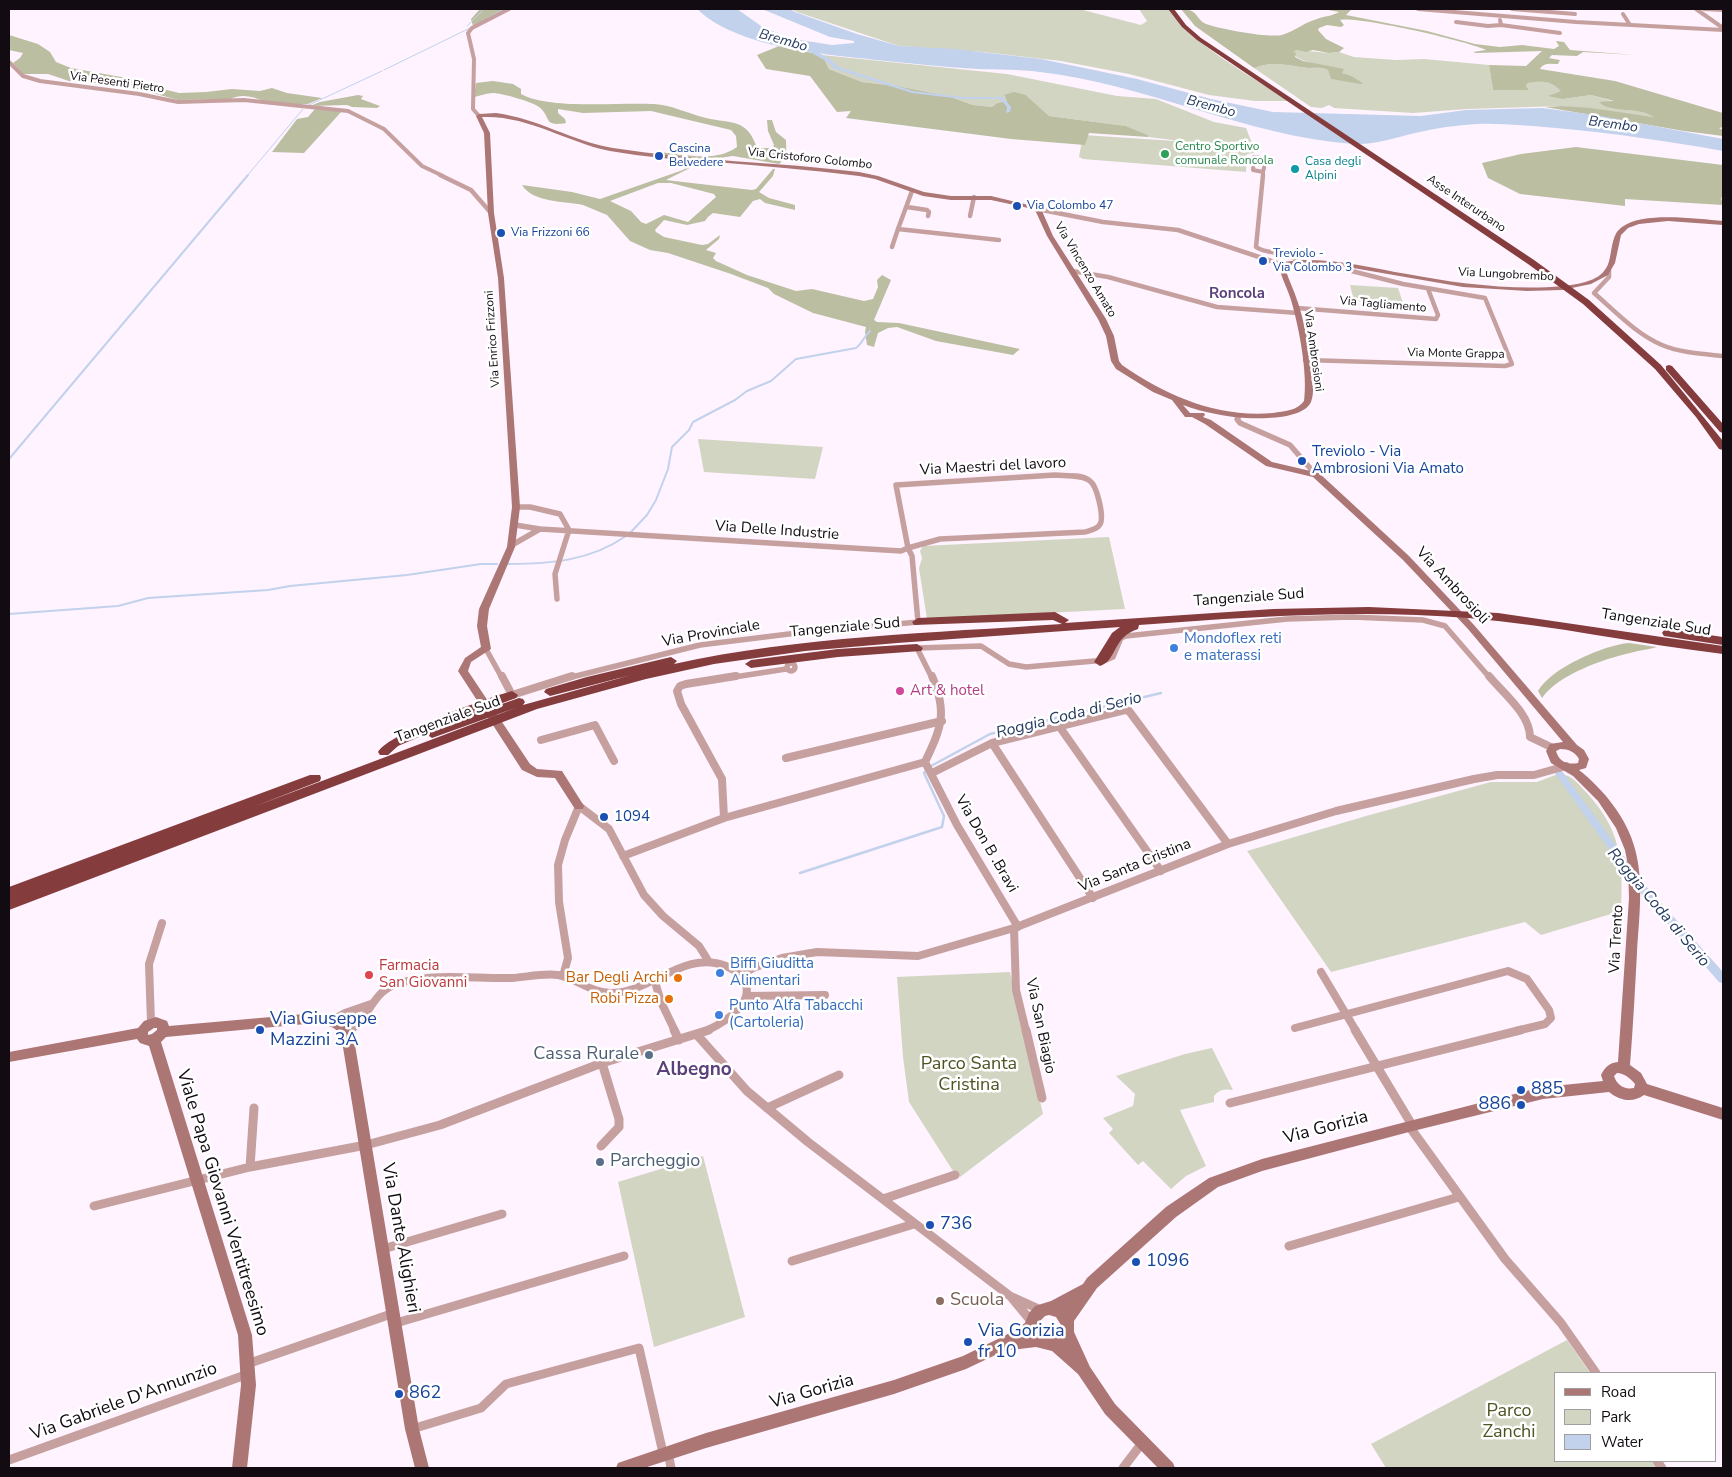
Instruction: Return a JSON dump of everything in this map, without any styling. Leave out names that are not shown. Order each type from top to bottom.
[{"type":"highway","name":"Asse Interurbano","points":[[1171,9],[1184,26],[1443,198],[1623,324],[1684,382],[1723,430]]},
{"type":"highway","name":"Asse Interurbano","points":[[1177,9],[1194,30],[1217,48],[1432,196],[1563,282]]},
{"type":"highway","name":"Asse Interurbano","points":[[1579,293],[1658,368],[1699,415],[1723,447]]},
{"type":"highway","name":"Tangenziale Sud","points":[[9,893],[500,708],[604,676],[731,650],[805,640],[1316,602],[1405,602],[1440,608],[1723,641]]},
{"type":"highway","name":"Tangenziale Sud","points":[[500,708],[533,706],[591,689],[712,661],[800,648],[1266,613],[1440,608]]},
{"type":"highway","name":"Tangenziale Sud","points":[[1464,610],[1723,652]]},
{"type":"highway","points":[[1100,662],[1108,653],[1115,635],[1123,629],[1133,626],[1238,618],[1266,613]]},
{"type":"highway","points":[[918,622],[1054,616],[1063,620]]},
{"type":"highway","points":[[1686,636],[1717,635],[1723,633]]},
{"type":"highway","points":[[533,706],[675,674],[838,653],[917,648]]},
{"type":"highway","points":[[479,716],[500,708],[512,695]]},
{"type":"highway","name":"Tangenziale Sud","points":[[9,904],[479,716]]},
{"type":"street","name":"Via Enrico Frizzoni","points":[[485,644],[482,626],[484,609],[512,545],[516,508],[500,278],[491,212],[487,133],[479,116],[473,109],[474,59],[468,35],[472,28],[510,9]]},
{"type":"street","points":[[1418,9],[1574,22],[1723,29]]},
{"type":"street","points":[[1512,9],[1575,14]]},
{"type":"street","points":[[1569,27],[1574,22],[1574,9]]},
{"type":"street","points":[[1696,9],[1723,29]]},
{"type":"street","points":[[1704,9],[1723,10]]},
{"type":"street","points":[[1623,14],[1630,25]]},
{"type":"street","points":[[1501,16],[1501,25]]},
{"type":"street","points":[[1456,22],[1487,26],[1501,25],[1560,33],[1564,29]]},
{"type":"street","name":"Via Pesenti Pietro","points":[[9,62],[25,77],[52,84],[133,93],[179,102],[249,100],[286,106],[340,109],[350,112],[385,131],[425,168],[472,191],[491,212]]},
{"type":"street","name":"Via Cristoforo Colombo","points":[[479,116],[495,116],[536,123],[608,149],[703,160],[859,174],[876,177],[912,191],[940,197],[974,197],[1002,200],[1098,222],[1178,230],[1250,256],[1283,265]]},
{"type":"street","points":[[1263,172],[1256,247],[1262,251],[1293,257],[1298,262]]},
{"type":"street","points":[[892,248],[912,191]]},
{"type":"street","points":[[970,216],[974,197]]},
{"type":"street","points":[[907,207],[927,210],[929,212],[928,216]]},
{"type":"street","name":"Via Vincenzo Amato","points":[[1037,209],[1050,236],[1103,321],[1110,336],[1115,361],[1119,367],[1175,400],[1201,411],[1208,422],[1270,464],[1316,475]]},
{"type":"street","points":[[1723,223],[1653,220],[1633,224],[1619,232],[1613,261],[1609,270],[1610,277],[1594,293],[1648,337],[1660,344],[1680,350],[1723,356]]},
{"type":"street","points":[[898,229],[999,240]]},
{"type":"street","name":"Via Lungobrembo","points":[[1283,265],[1298,262],[1332,262],[1446,283],[1542,289],[1585,284],[1600,278],[1609,270]]},
{"type":"street","name":"Via Monte Grappa","points":[[1305,360],[1511,365],[1485,298],[1428,289],[1361,275],[1331,264],[1315,262]]},
{"type":"street","name":"Via Ambrosioni","points":[[1201,411],[1239,416],[1283,414],[1304,406],[1309,396],[1305,360],[1297,311],[1283,265]]},
{"type":"street","points":[[1072,271],[1108,277],[1220,308],[1297,311]]},
{"type":"street","name":"Via Tagliamento","points":[[1297,311],[1436,319],[1438,315],[1428,289]]},
{"type":"street","name":"Via Vincenzo Amato","points":[[1175,400],[1188,415],[1201,411]]},
{"type":"street","points":[[1239,416],[1236,419],[1240,424],[1278,438],[1292,446],[1316,475]]},
{"type":"street","name":"Via Ambrosioli","points":[[1316,475],[1406,558],[1471,627],[1582,756],[1582,764]]},
{"type":"street","name":"Via Maestri del lavoro","points":[[1072,476],[1090,480],[1096,489],[1101,522],[1100,526],[1093,530],[940,538],[908,547],[896,485],[1072,476]]},
{"type":"street","points":[[516,508],[530,507],[560,514],[569,530],[555,574],[557,599]]},
{"type":"street","name":"Via Delle Industrie","points":[[515,525],[540,529],[879,550],[901,550],[908,547]]},
{"type":"street","points":[[512,545],[540,529]]},
{"type":"street","points":[[908,547],[912,556],[918,622]]},
{"type":"street","points":[[622,856],[724,818],[925,762],[942,721],[942,707],[935,682],[917,648],[981,646],[1005,661],[1017,666],[1026,667],[1100,662],[1113,657],[1121,638],[1126,636],[1251,622],[1320,618],[1418,619],[1440,624],[1450,632],[1523,716],[1530,728],[1530,737],[1553,752]]},
{"type":"street","name":"Via Provinciale","points":[[512,695],[586,672],[700,645],[789,634],[918,622]]},
{"type":"street","points":[[512,695],[485,644],[462,668],[470,684],[526,767],[536,773],[558,774],[579,806],[609,829],[644,895],[663,916],[699,946],[710,962]]},
{"type":"street","points":[[724,818],[722,779],[681,704],[677,690],[680,686],[686,684],[786,669]]},
{"type":"street","points":[[932,773],[992,743],[1125,710],[1129,711],[1228,844]]},
{"type":"street","points":[[786,758],[942,721]]},
{"type":"street","points":[[541,740],[595,726],[614,761]]},
{"type":"street","points":[[1058,726],[1161,871]]},
{"type":"street","points":[[1541,773],[1553,752],[1556,728]]},
{"type":"street","points":[[992,743],[1093,898]]},
{"type":"street","points":[[1553,752],[1564,745],[1573,747]]},
{"type":"street","name":"Via Trento","points":[[1553,752],[1596,792]]},
{"type":"street","name":"Via Don B .Bravi","points":[[925,762],[956,825],[1016,928]]},
{"type":"street","points":[[1567,767],[1576,767],[1582,764]]},
{"type":"street","name":"Via Trento","points":[[1582,764],[1596,792],[1626,838],[1632,868],[1635,898],[1624,1068]]},
{"type":"street","name":"Via Santa Cristina","points":[[741,975],[753,968],[782,958],[817,952],[918,956],[1016,928],[1228,844],[1336,811],[1465,781],[1497,775],[1526,776],[1567,767]]},
{"type":"street","points":[[563,976],[568,958],[558,902],[558,864],[565,840],[579,806]]},
{"type":"street","points":[[153,1035],[146,1025],[151,1023],[149,964],[162,923]]},
{"type":"street","name":"Via San Biagio","points":[[1016,928],[1016,990],[1042,1098]]},
{"type":"street","points":[[9,1057],[153,1035],[316,1018],[333,1020],[342,1025],[347,1033],[361,1022],[371,1004],[382,990],[412,980],[452,977],[563,976],[592,990],[614,993],[644,988],[678,968],[698,962],[710,962],[728,966],[741,975],[746,985],[746,996],[743,1004],[724,1021],[698,1036],[602,1063],[440,1125],[366,1145],[250,1167],[94,1206]]},
{"type":"street","points":[[1230,1102],[1545,1024],[1551,1018],[1549,1010],[1527,979],[1508,971],[1295,1028]]},
{"type":"street","points":[[1322,972],[1410,1125],[1459,1197],[1505,1259],[1561,1323],[1595,1372]]},
{"type":"street","points":[[654,982],[679,1040]]},
{"type":"street","points":[[746,996],[825,995]]},
{"type":"street","points":[[333,1020],[345,1013],[371,1004]]},
{"type":"street","name":"Via Dante Alighieri","points":[[347,1033],[412,1429],[422,1468]]},
{"type":"street","name":"Viale Papa Giovanni Ventitreesimo","points":[[153,1035],[156,1051],[245,1335],[250,1368],[240,1468]]},
{"type":"street","points":[[698,1036],[741,1085],[767,1108],[914,1224],[1010,1296],[1060,1313],[1086,1372],[1110,1409],[1168,1468]]},
{"type":"street","points":[[601,1146],[619,1127],[619,1119],[602,1063]]},
{"type":"street","points":[[1611,1086],[1608,1076],[1609,1071],[1613,1068],[1624,1068],[1635,1074],[1641,1084],[1641,1088]]},
{"type":"street","points":[[767,1108],[839,1076]]},
{"type":"street","name":"Via Gorizia","points":[[1066,1327],[1088,1289],[1171,1212],[1214,1182],[1262,1165],[1410,1125],[1543,1093],[1611,1086],[1616,1091],[1629,1096],[1639,1092],[1641,1088],[1723,1114]]},
{"type":"street","points":[[250,1167],[254,1108]]},
{"type":"street","points":[[883,1199],[955,1175]]},
{"type":"street","points":[[1289,1246],[1459,1197]]},
{"type":"street","points":[[383,1250],[502,1214]]},
{"type":"street","points":[[792,1261],[914,1224]]},
{"type":"street","name":"Via Gabriele D'Annunzio","points":[[9,1460],[250,1368],[395,1318],[624,1256]]},
{"type":"street","name":"Via Gorizia","points":[[1046,1309],[1088,1289]]},
{"type":"street","points":[[1010,1296],[1034,1330],[1049,1344],[1060,1342],[1066,1327]]},
{"type":"street","points":[[1034,1330],[1037,1313],[1046,1309]]},
{"type":"street","name":"Via Gorizia","points":[[623,1468],[665,1453],[913,1382],[1008,1343],[1034,1330]]},
{"type":"street","points":[[1055,1344],[1086,1372]]},
{"type":"street","points":[[412,1429],[482,1408],[506,1384],[639,1348],[665,1453],[671,1468]]},
{"type":"street","points":[[1123,1468],[1142,1443]]},
{"type":"green space","points":[[480,9],[507,9],[473,26],[471,19]]},
{"type":"green space","points":[[791,9],[1079,9],[1141,25],[1147,21],[1139,9],[1168,9],[1192,35],[1207,47],[1289,101],[1255,101],[1209,95],[1129,74],[1061,61],[983,52],[899,46]]},
{"type":"green space","points":[[1181,9],[1194,12],[1206,24],[1255,34],[1282,35],[1313,20],[1339,12],[1323,9],[1351,10],[1346,15],[1427,31],[1475,44],[1500,47],[1522,45],[1554,49],[1559,46],[1556,41],[1564,42],[1570,50],[1636,55],[1583,52],[1577,56],[1552,55],[1549,58],[1560,60],[1558,64],[1546,64],[1540,69],[1615,81],[1723,113],[1723,127],[1719,128],[1723,130],[1723,136],[1545,107],[1590,108],[1654,117],[1640,112],[1604,106],[1599,102],[1614,101],[1591,95],[1563,99],[1548,96],[1561,91],[1546,82],[1528,83],[1526,86],[1529,90],[1493,90],[1489,65],[1526,66],[1542,51],[1476,53],[1473,52],[1486,50],[1413,30],[1368,22],[1340,20],[1344,25],[1341,27],[1327,25],[1318,30],[1326,39],[1344,48],[1339,52],[1329,53],[1313,50],[1306,52],[1297,50],[1293,52],[1296,53],[1295,57],[1303,61],[1344,69],[1342,73],[1352,76],[1363,83],[1361,84],[1331,79],[1328,70],[1321,68],[1268,64],[1254,68],[1195,26]]},
{"type":"green space","points":[[9,35],[38,44],[50,52],[56,62],[71,68],[143,81],[159,88],[179,93],[232,89],[260,91],[272,88],[287,93],[322,98],[308,104],[296,105],[272,103],[244,96],[230,99],[178,100],[134,88],[136,86],[69,81],[48,74],[23,74],[13,63],[23,53],[9,50]]},
{"type":"green space","points":[[779,46],[822,55],[829,69],[862,82],[897,86],[948,96],[973,105],[992,107],[997,103],[1007,101],[1004,95],[1014,92],[1026,95],[1049,116],[1126,126],[1148,135],[1148,137],[1089,133],[1085,145],[1011,139],[846,118],[851,111],[837,112],[810,76],[766,69],[757,55]]},
{"type":"green space","points":[[1297,50],[1339,52],[1354,57],[1396,60],[1424,59],[1489,65],[1493,90],[1529,90],[1526,86],[1528,83],[1546,82],[1562,91],[1553,94],[1563,99],[1591,95],[1615,102],[1600,102],[1606,106],[1641,112],[1655,117],[1562,106],[1413,113],[1334,108],[1329,105],[1322,108],[1311,107],[1254,68],[1274,64],[1321,68],[1328,70],[1332,79],[1363,83],[1352,76],[1341,73],[1343,70],[1308,62],[1295,56],[1292,52]]},
{"type":"green space","points":[[822,55],[1007,74],[1117,96],[1156,99],[1214,122],[1246,128],[1252,143],[1181,143],[1173,140],[1148,137],[1148,135],[1126,126],[1049,116],[1026,95],[1004,95],[1007,101],[997,103],[992,107],[973,105],[948,96],[897,86],[862,82],[829,69]]},
{"type":"green space","points":[[493,81],[513,84],[521,89],[521,94],[549,102],[567,104],[654,104],[667,106],[706,118],[738,124],[753,138],[757,148],[773,148],[774,145],[768,131],[767,120],[772,120],[776,132],[786,140],[785,156],[779,164],[733,156],[724,157],[698,165],[666,180],[752,190],[756,189],[775,169],[773,176],[759,192],[769,198],[795,205],[795,210],[765,203],[760,199],[753,201],[740,217],[713,213],[705,221],[687,225],[664,220],[655,230],[656,232],[664,237],[702,245],[708,244],[720,235],[719,239],[706,250],[716,253],[713,258],[716,261],[747,275],[796,291],[812,289],[864,301],[873,299],[878,287],[877,280],[882,275],[891,280],[874,320],[877,322],[899,323],[1020,349],[1013,355],[936,341],[897,327],[888,328],[878,333],[874,347],[867,345],[866,327],[813,313],[774,294],[768,288],[668,253],[650,250],[630,241],[607,215],[583,205],[550,200],[534,195],[522,185],[572,192],[600,199],[683,170],[697,161],[654,156],[656,152],[697,156],[718,155],[737,147],[736,136],[731,130],[651,111],[583,113],[558,109],[558,113],[565,119],[566,123],[553,124],[539,107],[524,100],[493,93],[474,97],[476,83]],"holes":[[[658,183],[671,183],[714,194],[716,197],[688,222],[664,215],[646,224],[641,222],[631,211],[610,201]]]},
{"type":"green space","points":[[358,95],[363,96],[361,99],[380,106],[377,108],[347,105],[310,106],[320,102]]},
{"type":"green space","points":[[315,109],[342,111],[304,153],[272,152],[297,119],[308,117]]},
{"type":"green space","name":"Centro Sportivo comunale Roncola","points":[[1083,135],[1175,141],[1180,144],[1250,144],[1254,153],[1247,154],[1246,172],[1083,159],[1079,157]]},
{"type":"green space","points":[[1576,147],[1723,165],[1723,197],[1721,198],[1723,205],[1625,199],[1625,206],[1520,194],[1488,178],[1482,163],[1521,154]]},
{"type":"green space","points":[[1350,285],[1398,288],[1403,303],[1354,301]]},
{"type":"green space","points":[[698,439],[823,447],[815,479],[704,472]]},
{"type":"green space","points":[[1109,537],[1125,609],[927,619],[919,568],[922,558],[920,551],[923,546]]},
{"type":"green space","points":[[1629,643],[1657,647],[1619,656],[1582,669],[1559,682],[1542,698],[1538,691],[1545,682],[1566,666],[1606,648]]},
{"type":"green space","points":[[1563,774],[1577,783],[1598,806],[1607,820],[1618,847],[1621,877],[1621,911],[1541,935],[1525,922],[1331,972],[1247,851],[1491,782],[1537,782]]},
{"type":"green space","name":"Parco Santa Cristina","points":[[1010,972],[1043,1114],[960,1177],[953,1171],[909,1102],[903,1057],[897,977]]},
{"type":"green space","points":[[1212,1048],[1233,1090],[1218,1092],[1214,1096],[1214,1102],[1180,1110],[1206,1166],[1186,1176],[1171,1189],[1143,1161],[1138,1165],[1109,1133],[1113,1129],[1103,1118],[1133,1106],[1135,1094],[1116,1076],[1185,1054]]},
{"type":"green space","points":[[703,1156],[745,1317],[654,1347],[618,1182]]},
{"type":"green space","name":"Parco Zanchi","points":[[1567,1340],[1589,1372],[1554,1372],[1554,1462],[1653,1462],[1657,1468],[1386,1468],[1371,1444]]},
{"type":"water","name":"Brembo","points":[[697,9],[737,9],[761,26],[788,38],[832,45],[854,43],[854,41],[830,37],[762,9],[790,9],[857,34],[899,46],[955,49],[1041,59],[1137,79],[1211,99],[1273,112],[1421,116],[1466,110],[1542,108],[1596,115],[1723,139],[1723,151],[1598,132],[1497,124],[1446,127],[1369,143],[1353,144],[1313,139],[1235,121],[1119,87],[1080,78],[1032,71],[964,68],[877,60],[807,52],[782,47],[735,33],[714,22]]},
{"type":"waterway","points":[[467,26],[484,9]]},
{"type":"waterway","points":[[488,18],[503,9]]},
{"type":"waterway","points":[[384,70],[470,28]]},
{"type":"waterway","name":"Brembo","points":[[810,50],[828,60],[837,68],[912,92],[962,98],[1001,98],[1009,107],[1008,112]]},
{"type":"waterway","points":[[307,106],[382,71]]},
{"type":"waterway","points":[[247,176],[303,109]]},
{"type":"waterway","points":[[9,459],[248,175]]},
{"type":"waterway","points":[[630,533],[647,515],[656,500],[668,469],[672,447],[689,430],[693,422],[735,400],[747,391],[771,381],[796,359],[856,348],[870,331]]},
{"type":"waterway","points":[[507,564],[554,562],[584,556],[598,551],[626,536]]},
{"type":"waterway","points":[[9,614],[118,606],[148,598],[268,590],[290,586],[407,575],[481,564],[497,564]]},
{"type":"waterway","name":"Roggia Coda di Serio","points":[[800,873],[942,827],[944,816],[924,773],[931,766],[990,734],[1161,693]]},
{"type":"waterway","name":"Roggia Coda di Serio","points":[[1559,773],[1641,887],[1723,979]]},
{"type":"place","name":"Centro Sportivo comunale Roncola","points":[[1165,154]]},
{"type":"place","name":"Cascina Belvedere","points":[[659,156]]},
{"type":"place","name":"Casa degli Alpini","points":[[1295,169]]},
{"type":"place","name":"Via Colombo 47","points":[[1017,206]]},
{"type":"place","name":"Via Frizzoni 66","points":[[501,233]]},
{"type":"place","name":"Treviolo - Via Colombo 3","points":[[1263,261]]},
{"type":"place","name":"Treviolo - Via Ambrosioni Via Amato","points":[[1302,461]]},
{"type":"place","name":"Mondoflex reti e materassi","points":[[1174,648]]},
{"type":"place","name":"Art & hotel","points":[[900,691]]},
{"type":"place","name":"1094","points":[[604,817]]},
{"type":"place","name":"Biffi Giuditta Alimentari","points":[[720,973]]},
{"type":"place","name":"Farmacia San Giovanni","points":[[369,975]]},
{"type":"place","name":"Bar Degli Archi","points":[[678,978]]},
{"type":"place","name":"Robi Pizza","points":[[669,999]]},
{"type":"place","name":"Punto Alfa Tabacchi (Cartoleria)","points":[[719,1015]]},
{"type":"place","name":"Via Giuseppe Mazzini 3A","points":[[260,1030]]},
{"type":"place","name":"Cassa Rurale","points":[[649,1055]]},
{"type":"place","name":"885","points":[[1521,1090]]},
{"type":"place","name":"886","points":[[1521,1105]]},
{"type":"place","name":"Parcheggio","points":[[600,1162]]},
{"type":"place","name":"736","points":[[930,1225]]},
{"type":"place","name":"1096","points":[[1136,1262]]},
{"type":"place","name":"Scuola","points":[[940,1301]]},
{"type":"place","name":"Via Gorizia fr 10","points":[[968,1342]]},
{"type":"place","name":"862","points":[[399,1394]]},
{"type":"district","name":"Roncola","points":[[1237,294]]},
{"type":"district","name":"Albegno","points":[[694,1070]]}]
